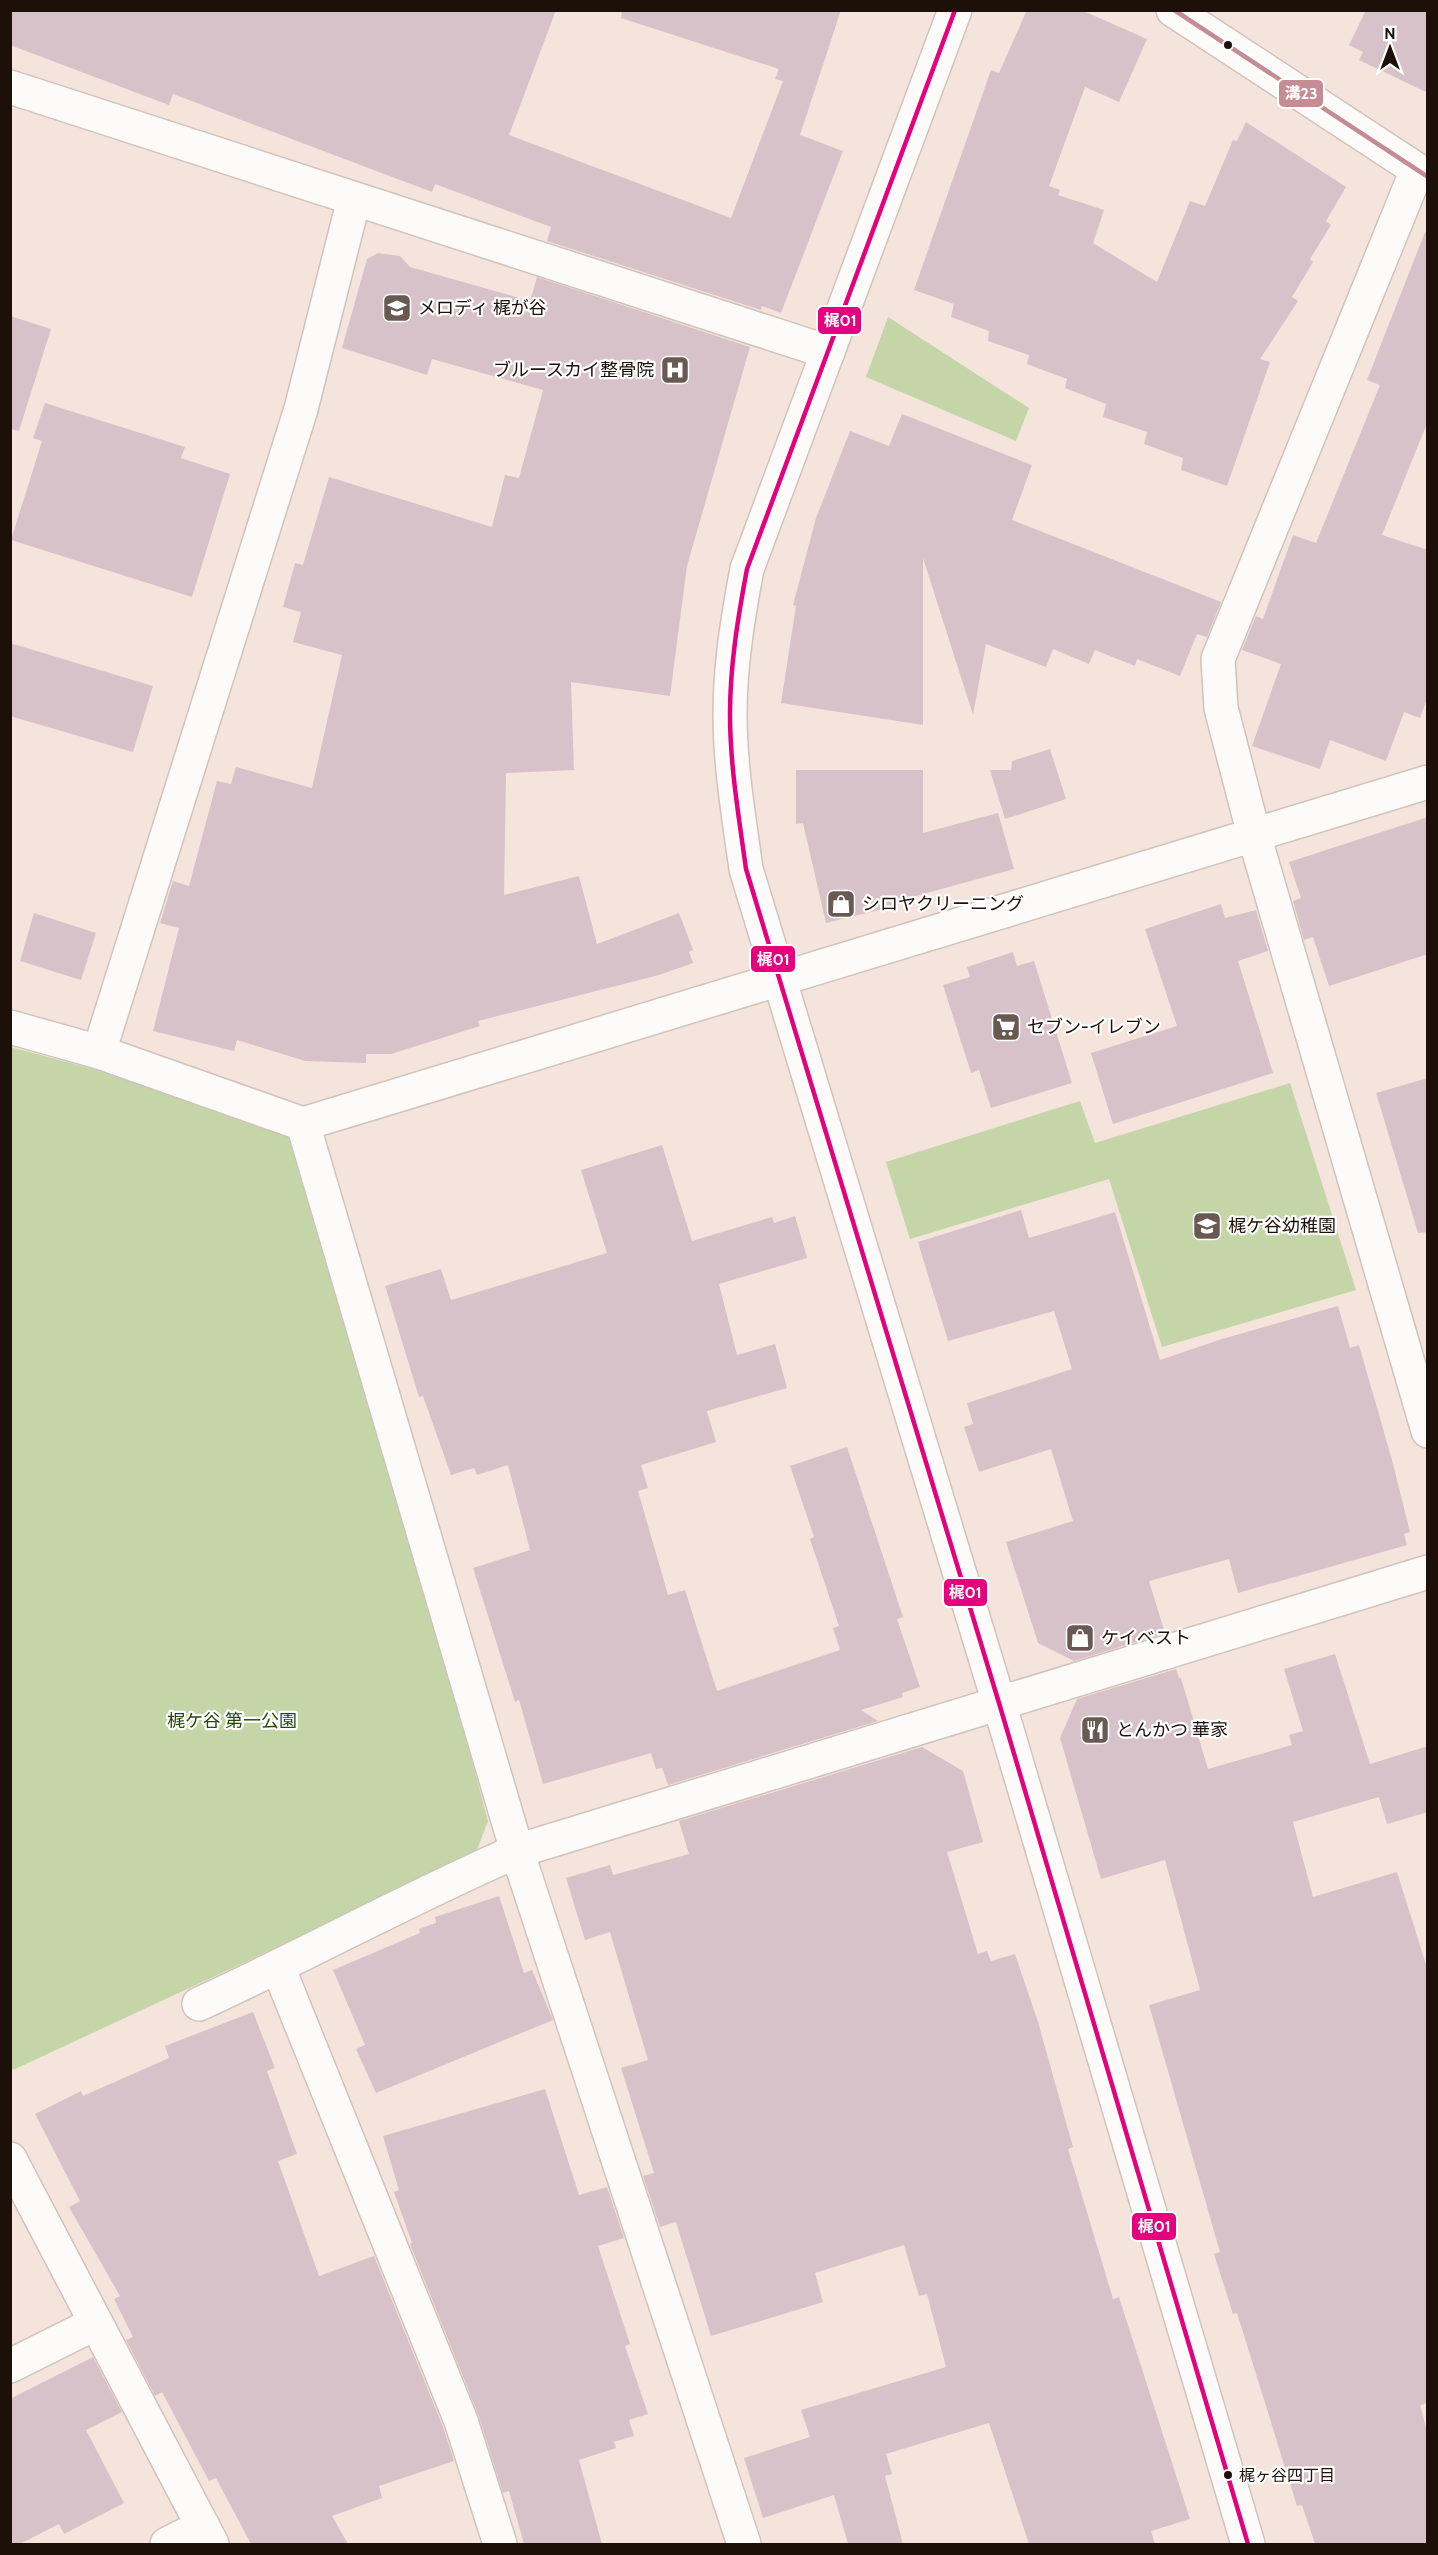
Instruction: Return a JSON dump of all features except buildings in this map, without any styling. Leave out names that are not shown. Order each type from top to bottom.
[{"type":"street","points":[[955,10],[747,568],[736,630],[730,715],[736,794],[746,869],[999,1703],[1248,2544]]},
{"type":"street","points":[[1173,10],[1422,174],[1218,659],[1221,708],[1254,835],[1428,1431]]},
{"type":"street","points":[[10,87],[828,352]]},
{"type":"street","points":[[99,1052],[302,409],[354,199]]},
{"type":"street","points":[[10,1027],[99,1052],[303,1124],[1428,782]]},
{"type":"street","points":[[303,1124],[517,1851],[744,2544]]},
{"type":"street","points":[[199,2004],[278,1967],[444,1883],[517,1851],[1428,1572]]},
{"type":"street","points":[[278,1967],[461,2421],[500,2544]]},
{"type":"street","points":[[10,2159],[207,2535],[167,2544]]},
{"type":"street","points":[[10,2366],[96,2323]]},
{"type":"green space","points":[[888,317],[1029,408],[1016,441],[866,377]]},
{"type":"green space","name":"梶ケ谷 第一公園","points":[[10,1047],[303,1124],[488,1821],[475,1855],[13,2070],[10,2064]]},
{"type":"green space","points":[[1290,1083],[1356,1290],[1162,1347],[1109,1179],[910,1239],[886,1162],[1080,1101],[1095,1143]]},
{"type":"transit line","name":"梶01","points":[[955,10],[747,569],[731,677],[730,733],[735,792],[746,869],[999,1703],[1248,2544]]},
{"type":"transit line","name":"溝23","points":[[1174,10],[1428,177]]},
{"type":"place","name":"メロディ 梶が谷","points":[[397,308]]},
{"type":"place","name":"ブルースカイ整骨院","points":[[675,370]]},
{"type":"place","name":"シロヤクリーニング","points":[[841,904]]},
{"type":"place","name":"セブン-イレブン","points":[[1006,1027]]},
{"type":"place","name":"梶ケ谷幼稚園","points":[[1207,1226]]},
{"type":"place","name":"ケイベスト","points":[[1080,1638]]},
{"type":"place","name":"とんかつ 華家","points":[[1095,1730]]},
{"type":"place","name":"梶ヶ谷四丁目","points":[[1228,2475]]}]
